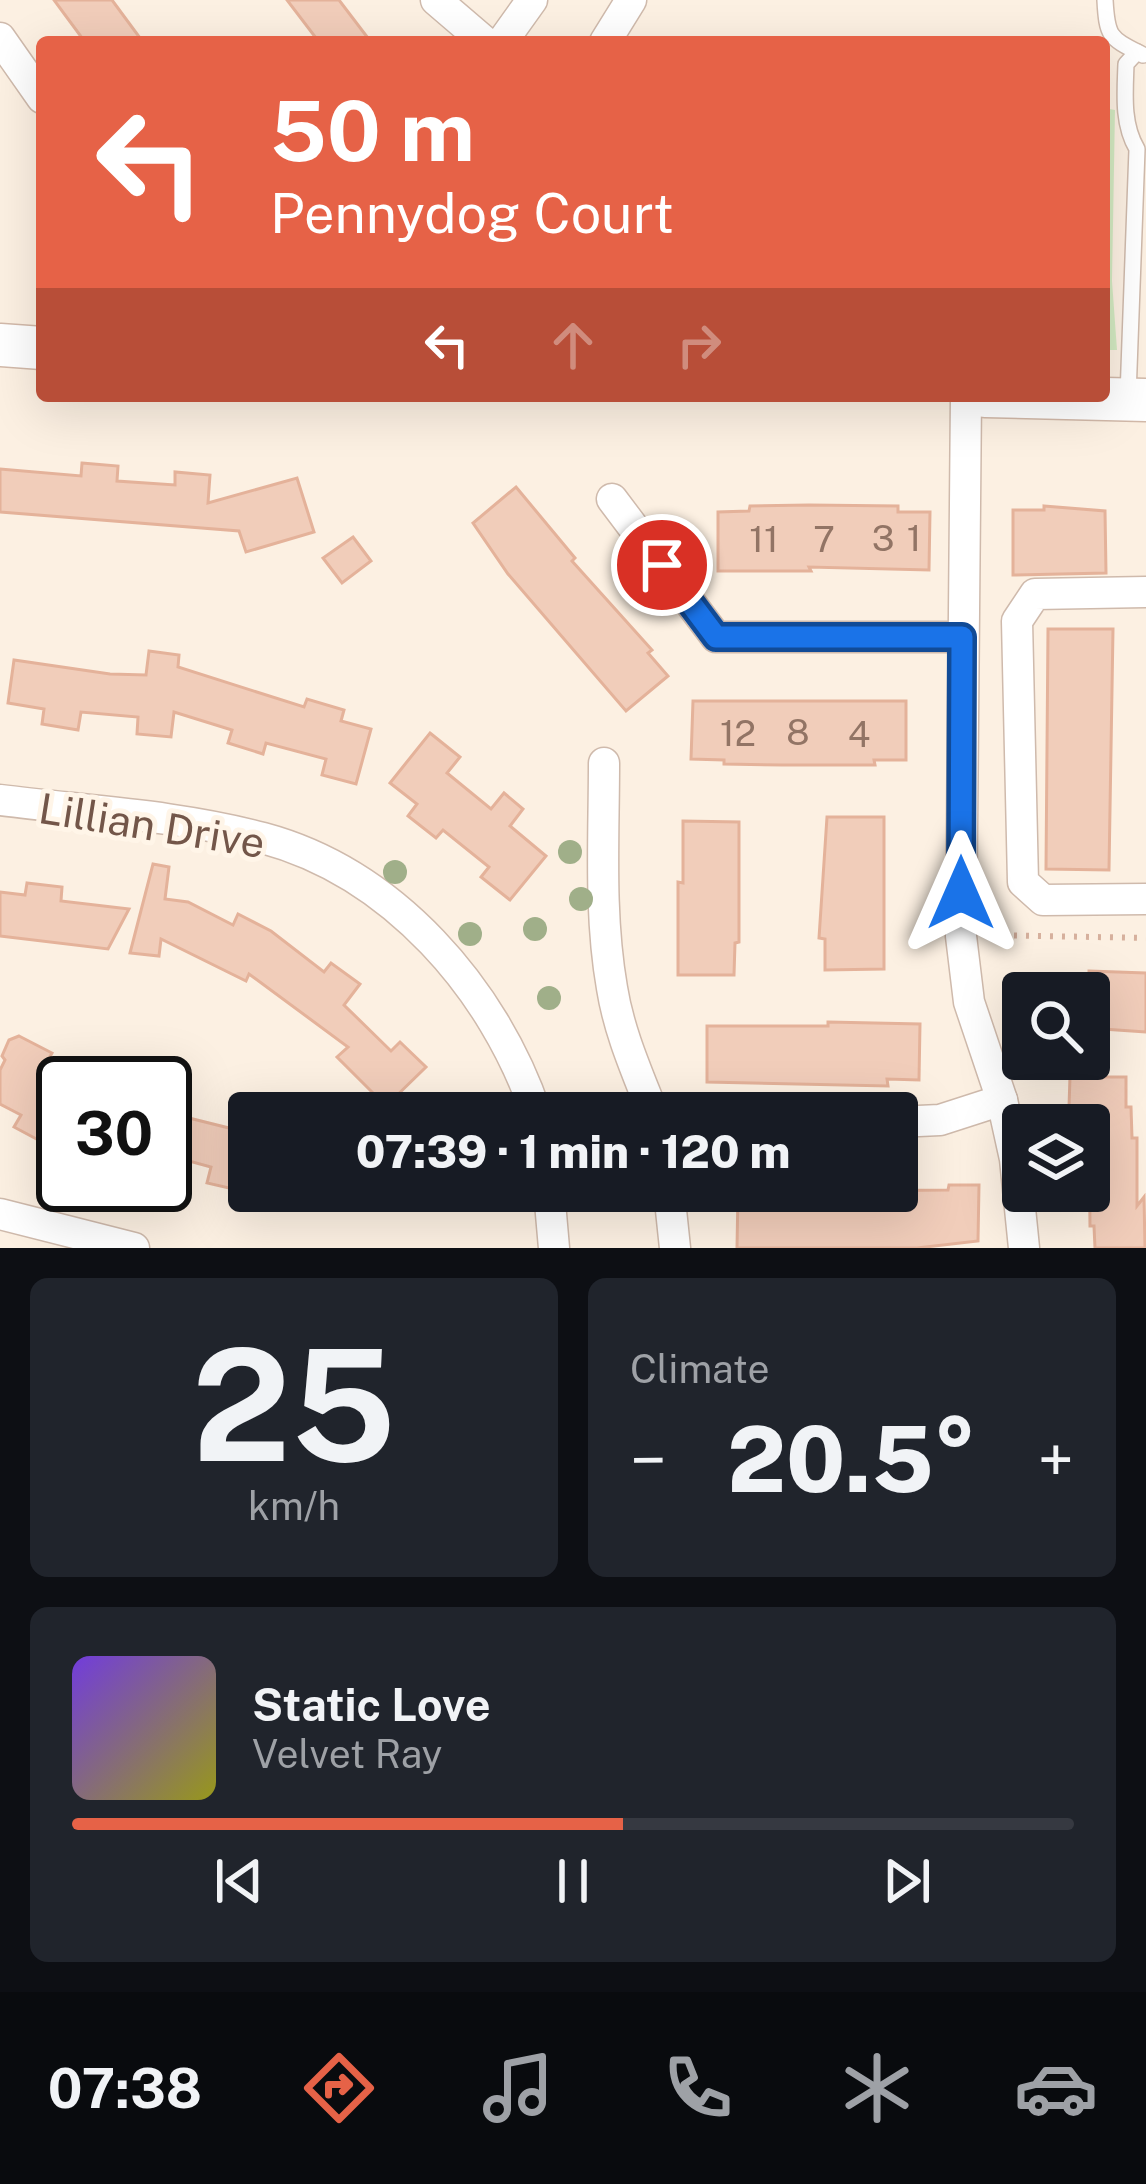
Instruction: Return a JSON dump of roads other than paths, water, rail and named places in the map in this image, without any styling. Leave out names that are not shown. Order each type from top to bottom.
[{"type":"street","points":[[436,0],[478,36]]},
{"type":"street","points":[[506,36],[532,0]]},
{"type":"street","points":[[609,36],[631,0]]},
{"type":"street","points":[[0,38],[36,89]]},
{"type":"street","points":[[0,345],[36,348]]},
{"type":"street","points":[[966,402],[961,936],[969,1002],[1002,1100],[1015,1159],[1024,1248]]},
{"type":"street","points":[[612,500],[716,637],[962,637]]},
{"type":"street","points":[[1146,592],[1036,594],[1017,621],[1023,882],[1043,900],[1146,899]]},
{"type":"street","points":[[604,764],[603,926],[612,992],[645,1092]]},
{"type":"street","name":"Lillian Drive","points":[[0,800],[266,838],[350,874],[405,917],[456,968],[491,1017],[529,1092]]},
{"type":"street","points":[[918,1121],[940,1120],[1002,1100]]},
{"type":"street","points":[[551,1212],[554,1248]]},
{"type":"street","points":[[671,1212],[675,1248]]},
{"type":"street","points":[[0,1214],[134,1248]]},
{"type":"lane","points":[[1106,0],[1108,33],[1142,55]]},
{"type":"lane","points":[[1137,400],[1141,146],[1129,135],[1125,101],[1126,64],[1142,55]]}]
